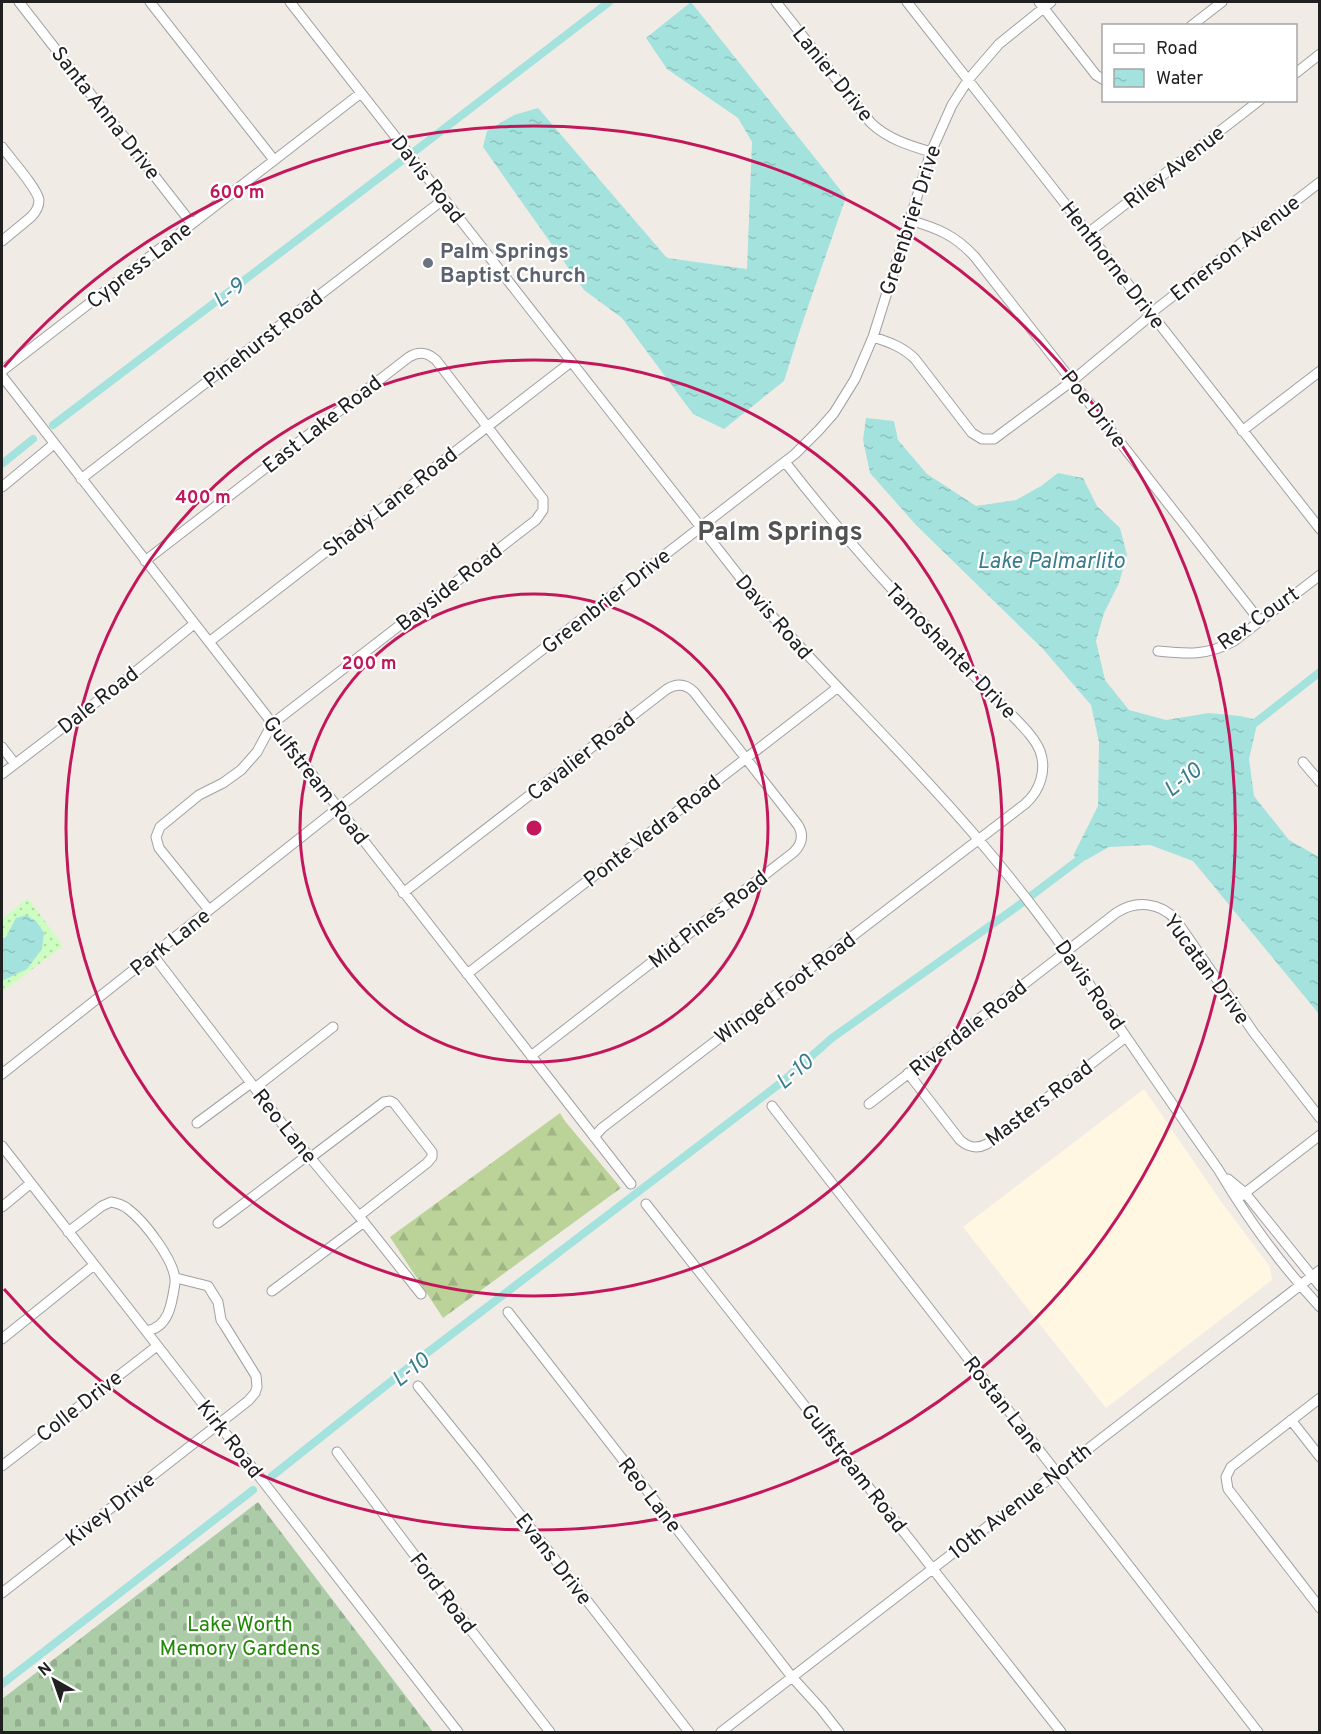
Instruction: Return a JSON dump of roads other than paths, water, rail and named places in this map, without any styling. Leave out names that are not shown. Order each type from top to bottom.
[{"type":"street","name":"Santa Anna Drive","points":[[19,2],[192,224]]},
{"type":"street","points":[[150,2],[274,160]]},
{"type":"street","name":"Davis Road","points":[[290,2],[757,599],[837,688],[900,752],[979,840],[1031,904],[1126,1036],[1218,1169],[1236,1200],[1300,1285],[1320,1307]]},
{"type":"street","name":"Lanier Drive","points":[[776,2],[871,123],[900,143],[931,152]]},
{"type":"street","name":"Henthorne Drive","points":[[907,2],[1320,529]]},
{"type":"street","points":[[1194,24],[1222,2]]},
{"type":"street","points":[[1044,3],[1096,75],[1102,79]]},
{"type":"street","name":"Greenbrier Drive","points":[[338,808],[785,462],[803,447],[834,413],[855,379],[873,337],[931,152],[942,125],[968,80],[999,44],[1044,3]]},
{"type":"street","points":[[1297,72],[1320,54]]},
{"type":"street","name":"Cypress Lane","points":[[2,371],[361,93]]},
{"type":"street","name":"Riley Avenue","points":[[1088,233],[1257,102]]},
{"type":"street","points":[[2,147],[35,191],[39,202],[36,213],[2,241]]},
{"type":"street","name":"Emerson Avenue","points":[[873,337],[896,345],[911,355],[972,433],[982,440],[994,439],[1072,381],[1151,314],[1320,182]]},
{"type":"street","name":"Pinehurst Road","points":[[81,479],[444,199]]},
{"type":"street","name":"Poe Drive","points":[[909,220],[946,233],[967,248],[1260,621]]},
{"type":"street","name":"East Lake Road","points":[[145,561],[414,354],[426,353],[436,360],[488,426]]},
{"type":"street","name":"Shady Lane Road","points":[[208,642],[571,362]]},
{"type":"street","points":[[1242,431],[1320,371]]},
{"type":"street","name":"Gulfstream Road","points":[[2,376],[631,1184]]},
{"type":"street","name":"Bayside Road","points":[[272,724],[540,516],[544,504],[540,493],[488,426]]},
{"type":"street","points":[[2,487],[54,444]]},
{"type":"street","name":"Tamoshanter Drive","points":[[785,462],[826,514],[891,589],[978,679],[1038,746],[1043,768],[1036,791],[1025,804],[979,840]]},
{"type":"street","name":"Rex Court","points":[[1158,651],[1188,654],[1212,651],[1234,641],[1320,575]]},
{"type":"street","name":"Dale Road","points":[[2,774],[194,624]]},
{"type":"street","name":"Cavalier Road","points":[[403,893],[673,686],[684,685],[694,692],[746,758]]},
{"type":"street","name":"Ponte Vedra Road","points":[[467,974],[837,688]]},
{"type":"street","points":[[209,910],[159,848],[157,832],[199,795],[223,783],[241,770],[257,752],[272,724]]},
{"type":"street","points":[[2,747],[15,764]]},
{"type":"street","name":"Mid Pines Road","points":[[531,1056],[798,848],[802,836],[798,825],[746,758]]},
{"type":"street","points":[[1303,762],[1320,782]]},
{"type":"street","name":"Park Lane","points":[[2,1074],[338,808]]},
{"type":"street","name":"Winged Foot Road","points":[[594,1137],[602,1128],[979,840]]},
{"type":"street","name":"Yucatan Drive","points":[[1066,951],[1126,907],[1148,904],[1168,912],[1176,920],[1254,1033],[1320,1118]]},
{"type":"street","name":"Riverdale Road","points":[[869,1104],[1066,951]]},
{"type":"street","name":"Reo Lane","points":[[153,955],[309,1156],[421,1294]]},
{"type":"street","points":[[197,1123],[333,1027]]},
{"type":"street","name":"Masters Road","points":[[908,1073],[960,1140],[970,1147],[982,1147],[1126,1036]]},
{"type":"street","points":[[218,1223],[384,1102],[394,1103],[432,1152],[432,1157],[362,1219],[272,1291]]},
{"type":"street","name":"Rostan Lane","points":[[772,1106],[1258,1732]]},
{"type":"street","points":[[1236,1200],[1320,1135]]},
{"type":"street","name":"Kirk Road","points":[[2,1146],[458,1732]]},
{"type":"street","name":"Davis Road","points":[[1218,1169],[1245,1193],[1320,1286]]},
{"type":"street","points":[[2,1207],[31,1183]]},
{"type":"street","points":[[68,1232],[111,1202],[123,1206],[135,1215],[161,1246],[176,1278],[174,1291],[165,1320],[157,1328],[146,1331]]},
{"type":"street","name":"Gulfstream Road","points":[[646,1204],[1061,1732]]},
{"type":"street","points":[[2,1339],[94,1265]]},
{"type":"street","name":"10th Avenue North","points":[[721,1732],[1320,1270]]},
{"type":"street","name":"Kivey Drive","points":[[2,1593],[252,1398],[257,1387],[256,1376],[221,1320],[218,1302],[208,1286],[176,1278]]},
{"type":"street","name":"Reo Lane","points":[[508,1312],[792,1677],[839,1732]]},
{"type":"street","name":"Colle Drive","points":[[2,1466],[157,1346]]},
{"type":"street","name":"Evans Drive","points":[[418,1386],[689,1732]]},
{"type":"street","points":[[1320,1398],[1231,1467],[1226,1477],[1228,1489],[1320,1608]]},
{"type":"street","points":[[1291,1420],[1320,1457]]},
{"type":"street","name":"Ford Road","points":[[337,1452],[550,1732]]},
{"type":"water","points":[[691,2],[846,197],[784,381],[724,429],[693,414],[622,318],[584,290],[483,147],[487,131],[514,115],[538,108],[667,258],[747,269],[752,142],[738,118],[667,69],[646,38]]},
{"type":"water","name":"Lake Palmarlito","points":[[866,418],[894,421],[898,440],[927,474],[976,506],[1016,500],[1058,473],[1083,478],[1097,506],[1120,528],[1127,555],[1119,583],[1104,613],[1096,641],[1105,680],[1129,710],[1166,720],[1209,713],[1258,720],[1249,759],[1254,796],[1289,840],[1319,857],[1319,1014],[1193,861],[1150,845],[1109,847],[1086,860],[1073,856],[1098,806],[1099,742],[1091,705],[1043,649],[916,525],[870,473],[863,440]]},
{"type":"water","points":[[26,915],[36,921],[44,933],[42,949],[27,969],[2,981],[2,940],[16,918]]},
{"type":"waterway","name":"L-9","points":[[415,151],[609,2]]},
{"type":"waterway","name":"L-9","points":[[53,425],[404,159]]},
{"type":"waterway","name":"L-9","points":[[2,464],[33,439]]},
{"type":"waterway","name":"L-10","points":[[1251,726],[1320,672]]},
{"type":"waterway","name":"L-10","points":[[272,1476],[423,1356],[782,1082],[832,1038],[1015,908],[1089,852]]},
{"type":"waterway","name":"L-10","points":[[2,1684],[253,1490]]},
{"type":"place","name":"Palm Springs Baptist Church","points":[[428,263]]},
{"type":"district","name":"Palm Springs","points":[[780,531]]},
{"type":"park label","name":"Lake Worth Memory Gardens","points":[[240,1636]]}]
